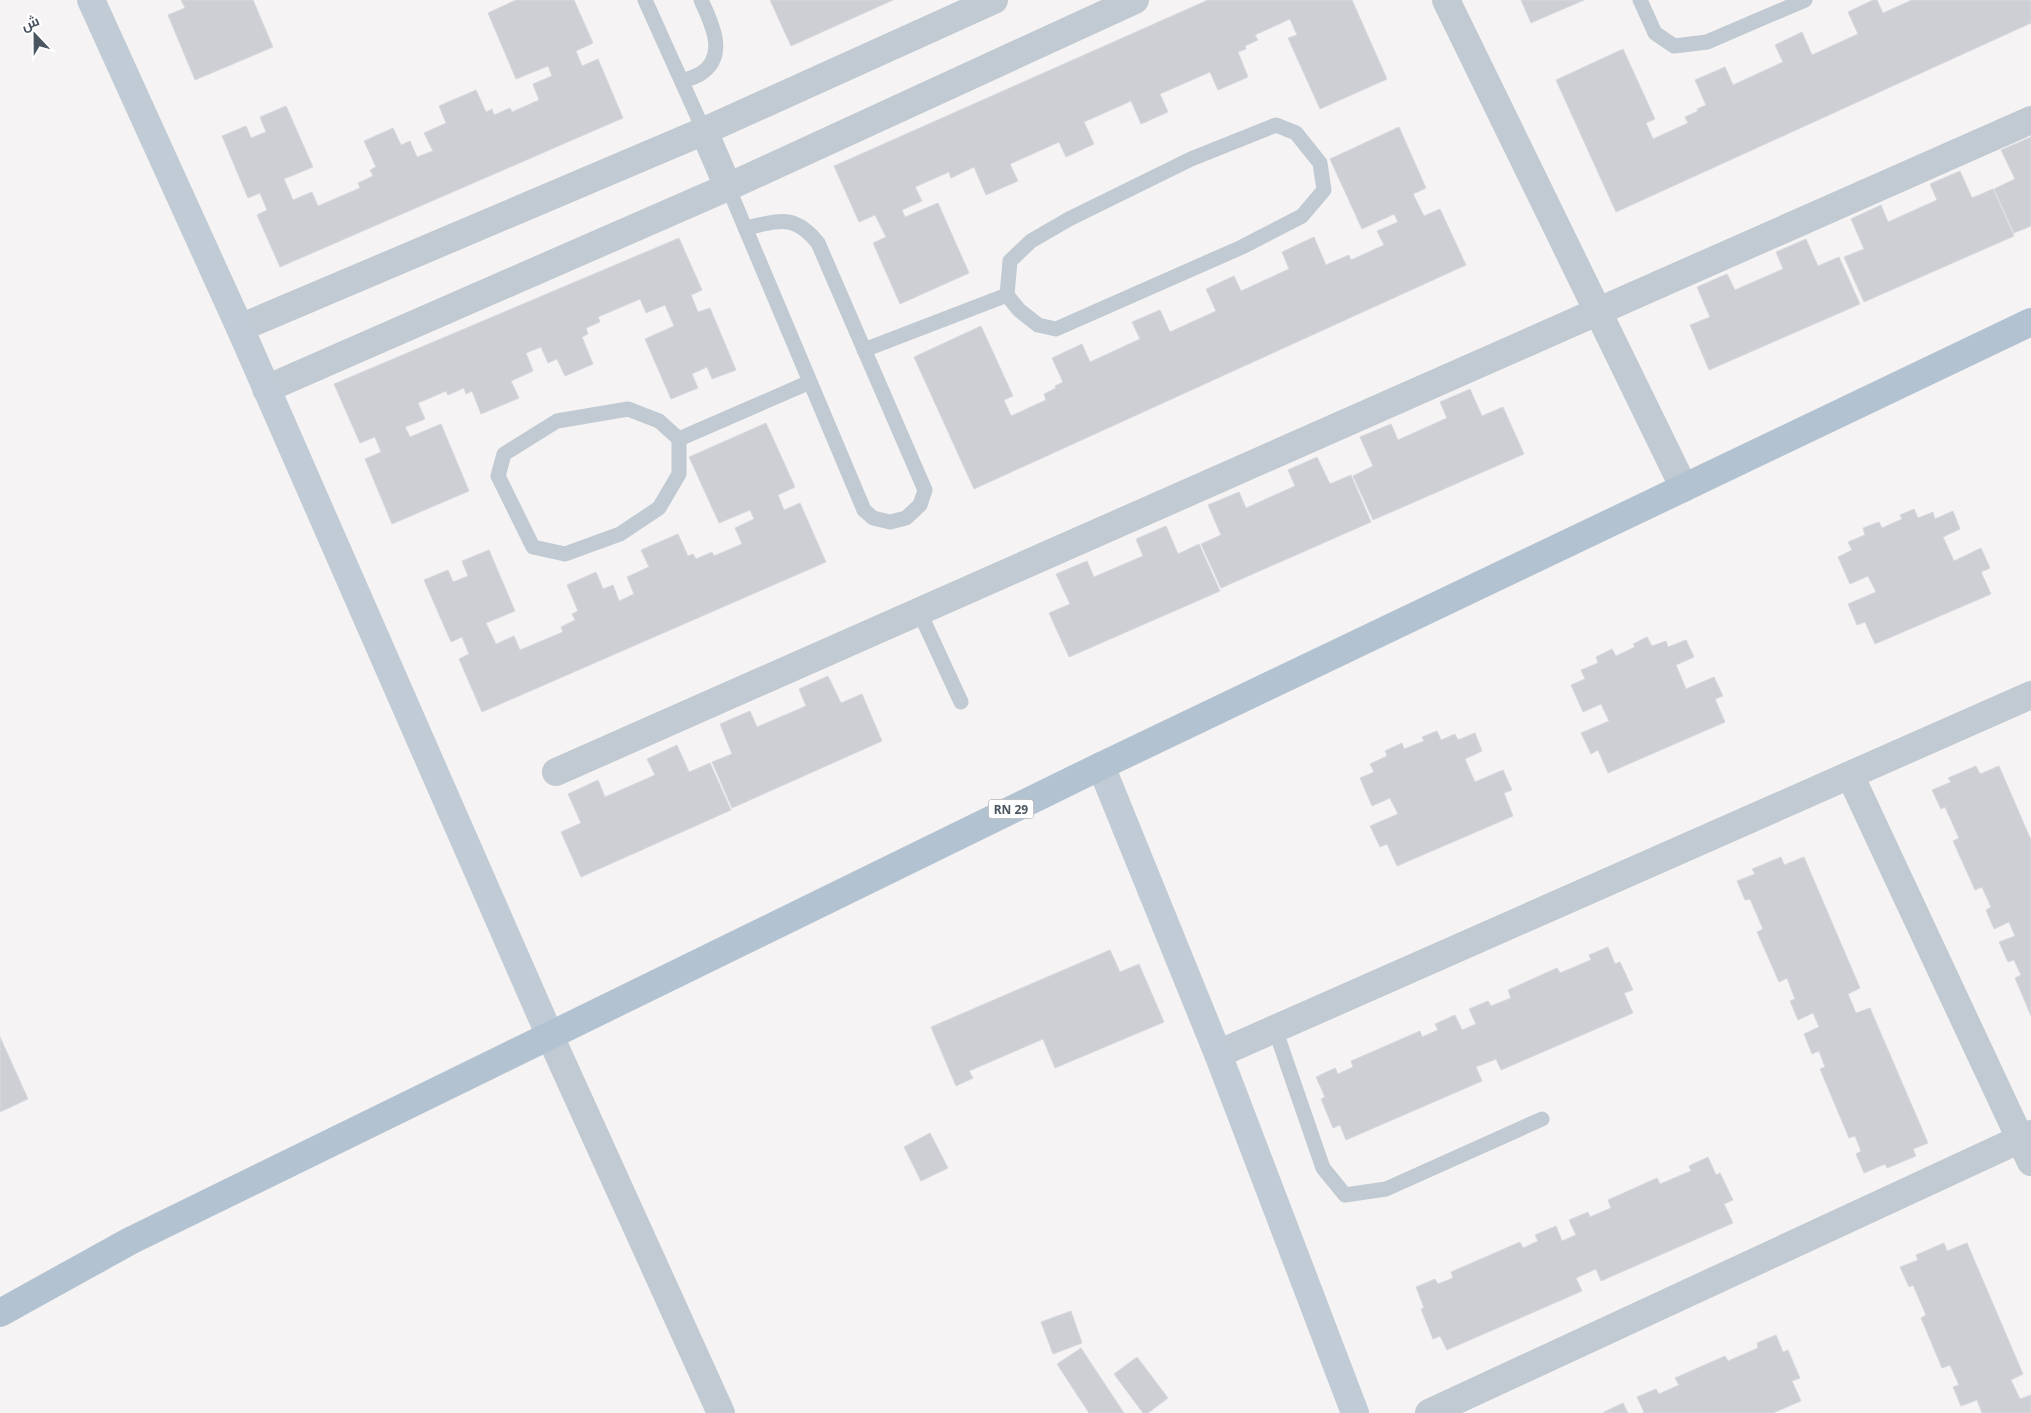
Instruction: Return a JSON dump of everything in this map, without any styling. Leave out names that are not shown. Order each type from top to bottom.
[{"type":"main road","name":"RN 29","points":[[0,1313],[130,1241],[1100,766],[2031,322]]},
{"type":"street","points":[[91,0],[240,328],[550,1036],[721,1413]]},
{"type":"street","points":[[240,328],[704,131],[994,0]]},
{"type":"street","points":[[266,389],[728,187],[1135,0]]},
{"type":"street","points":[[1446,0],[1684,488]]},
{"type":"street","points":[[556,772],[2031,120]]},
{"type":"street","points":[[704,131],[728,187]]},
{"type":"street","points":[[1218,1054],[2031,695]]},
{"type":"street","points":[[1100,766],[1218,1054],[1355,1413]]},
{"type":"street","points":[[1429,1413],[2027,1145],[1850,775]]},
{"type":"lane","points":[[645,0],[704,131]]},
{"type":"lane","points":[[682,81],[701,74],[712,62],[716,46],[715,31],[701,0]]},
{"type":"lane","points":[[1640,0],[1655,34],[1674,46],[1707,42],[1805,0]]},
{"type":"lane","points":[[1276,125],[1296,133],[1320,164],[1324,190],[1302,216],[1242,247],[1080,319],[1056,329],[1038,326],[1018,310],[1007,295],[1010,261],[1031,241],[1070,219],[1191,159],[1276,125]]},
{"type":"lane","points":[[728,187],[745,228],[864,510],[873,518],[890,522],[906,518],[920,505],[925,490],[818,243],[806,229],[792,222],[776,221],[745,228]]},
{"type":"lane","points":[[864,350],[1007,295]]},
{"type":"lane","points":[[679,439],[810,382]]},
{"type":"lane","points":[[628,409],[659,421],[679,439],[679,474],[659,508],[620,534],[565,554],[533,546],[498,476],[504,454],[557,421],[628,409]]},
{"type":"lane","points":[[919,611],[962,702]]},
{"type":"lane","points":[[1275,1029],[1323,1168],[1345,1195],[1386,1189],[1542,1119]]},
{"type":"building","points":[[181,0],[253,0],[273,47],[195,80],[168,15],[185,8]]},
{"type":"building","points":[[516,0],[574,0],[593,43],[576,51],[582,66],[598,59],[623,118],[280,267],[257,215],[267,210],[260,193],[248,198],[222,136],[246,126],[251,138],[266,132],[260,117],[286,106],[313,167],[284,179],[293,200],[312,192],[318,206],[360,188],[358,183],[373,176],[370,170],[376,167],[364,141],[393,128],[401,145],[410,141],[417,157],[433,151],[424,133],[446,123],[439,106],[476,90],[486,112],[492,109],[494,115],[510,108],[512,112],[539,100],[533,84],[552,76],[548,66],[516,79],[488,13]]},
{"type":"building","points":[[770,0],[893,0],[791,46]]},
{"type":"building","points":[[1208,0],[1352,0],[1387,79],[1320,109],[1288,38],[1297,35],[1290,19],[1255,35],[1258,40],[1245,46],[1246,49],[1238,52],[1248,77],[1218,90],[1210,72],[1160,94],[1168,112],[1141,124],[1131,101],[1084,122],[1094,144],[1066,157],[1059,142],[1010,164],[1018,181],[986,195],[974,167],[951,178],[949,172],[915,187],[922,201],[902,210],[905,217],[938,203],[969,273],[900,304],[873,243],[886,237],[875,215],[859,222],[834,166]]},
{"type":"building","points":[[1521,0],[1584,0],[1531,23]]},
{"type":"building","points":[[1873,0],[1877,0],[1883,13],[1912,0],[2031,0],[2031,23],[1616,212],[1556,80],[1623,49],[1655,119],[1646,123],[1653,139],[1688,123],[1685,117],[1706,105],[1695,80],[1725,67],[1733,85],[1783,62],[1775,45],[1802,32],[1812,55],[1858,34],[1848,12]]},
{"type":"building","points":[[1399,127],[1426,188],[1413,194],[1424,216],[1440,209],[1466,265],[974,489],[914,357],[981,326],[1013,396],[1004,400],[1011,416],[1046,400],[1044,394],[1063,382],[1052,358],[1082,344],[1090,362],[1140,339],[1132,322],[1160,310],[1170,332],[1216,311],[1206,289],[1234,276],[1241,291],[1289,269],[1282,252],[1314,237],[1326,265],[1349,255],[1351,260],[1384,245],[1377,231],[1398,222],[1394,214],[1362,229],[1330,159]]},
{"type":"building","points":[[2031,137],[2031,226],[2014,233],[1994,189],[2015,179],[2001,150]]},
{"type":"building","points":[[1960,171],[1972,198],[1993,189],[2014,236],[1864,302],[1844,257],[1864,249],[1851,219],[1881,205],[1888,222],[1937,200],[1930,184]]},
{"type":"building","points":[[679,238],[702,290],[691,295],[698,312],[710,308],[736,370],[712,379],[707,367],[692,374],[698,388],[671,399],[645,339],[674,326],[665,305],[646,313],[640,299],[598,317],[600,322],[586,328],[588,334],[582,337],[593,364],[565,376],[557,359],[548,363],[541,347],[526,353],[533,371],[511,381],[519,398],[481,414],[472,391],[466,394],[464,388],[448,395],[446,391],[418,403],[425,419],[405,427],[410,437],[441,424],[469,491],[392,524],[365,459],[381,452],[375,437],[360,443],[334,384]]},
{"type":"building","points":[[1806,239],[1818,266],[1839,257],[1860,304],[1709,370],[1690,325],[1710,317],[1697,287],[1727,274],[1735,290],[1783,269],[1776,252]]},
{"type":"building","points":[[1470,389],[1482,416],[1503,407],[1524,454],[1373,520],[1353,476],[1373,466],[1360,437],[1391,424],[1398,440],[1447,418],[1440,402]]},
{"type":"building","points":[[766,423],[795,487],[778,495],[784,510],[800,503],[826,562],[482,712],[459,659],[469,654],[462,637],[451,642],[424,580],[448,570],[453,582],[468,576],[462,561],[489,550],[515,611],[486,623],[496,644],[514,636],[520,650],[563,632],[561,627],[575,620],[572,614],[578,611],[567,585],[596,572],[603,589],[613,585],[619,601],[634,594],[627,577],[649,567],[641,550],[678,534],[688,556],[693,554],[696,559],[712,552],[714,556],[742,544],[735,528],[754,519],[750,510],[719,523],[689,457]]},
{"type":"building","points":[[1317,457],[1330,484],[1351,475],[1371,522],[1221,588],[1201,544],[1221,535],[1208,505],[1239,492],[1246,508],[1295,486],[1288,470]]},
{"type":"building","points":[[1914,509],[1918,518],[1933,512],[1935,519],[1953,511],[1960,529],[1943,537],[1954,561],[1981,548],[1990,568],[1981,572],[1991,594],[1875,644],[1865,622],[1857,625],[1848,604],[1876,592],[1868,576],[1850,584],[1838,557],[1852,550],[1848,542],[1865,535],[1863,528],[1879,522],[1882,528],[1902,519],[1900,515]]},
{"type":"building","points":[[1166,526],[1178,554],[1199,544],[1220,591],[1069,657],[1049,613],[1070,604],[1056,574],[1087,561],[1094,577],[1143,556],[1136,539]]},
{"type":"building","points":[[1647,637],[1652,646],[1666,641],[1668,647],[1686,640],[1694,657],[1676,665],[1686,689],[1714,677],[1723,696],[1715,699],[1725,722],[1608,773],[1598,750],[1591,754],[1581,733],[1609,721],[1601,704],[1583,712],[1571,685],[1585,679],[1581,670],[1598,663],[1596,657],[1612,649],[1616,656],[1635,647],[1633,644]]},
{"type":"building","points":[[828,676],[841,703],[862,694],[882,741],[732,808],[712,762],[732,754],[720,724],[750,711],[757,727],[806,706],[799,689]]},
{"type":"building","points":[[1437,731],[1441,740],[1455,734],[1458,740],[1475,733],[1482,751],[1465,759],[1475,782],[1503,770],[1512,790],[1504,793],[1513,816],[1397,866],[1387,844],[1380,847],[1370,826],[1398,814],[1390,798],[1372,806],[1360,778],[1374,772],[1370,764],[1387,756],[1385,751],[1402,743],[1404,749],[1424,741],[1422,737]]},
{"type":"building","points":[[677,745],[689,772],[710,763],[731,810],[581,877],[561,832],[581,823],[568,794],[598,780],[605,797],[655,775],[647,759]]},
{"type":"building","points":[[1976,766],[1980,774],[1999,766],[2031,840],[2031,1016],[2015,978],[2021,975],[2014,960],[2008,962],[1999,942],[2015,936],[2009,922],[1994,929],[1986,910],[1991,907],[1982,887],[1975,890],[1953,841],[1959,838],[1945,807],[1941,809],[1932,790],[1951,782],[1948,778]]},
{"type":"building","points":[[1781,857],[1784,865],[1804,857],[1860,988],[1848,994],[1856,1013],[1870,1008],[1928,1143],[1913,1149],[1916,1156],[1887,1168],[1885,1164],[1864,1173],[1856,1154],[1861,1151],[1855,1136],[1849,1138],[1820,1069],[1825,1067],[1819,1051],[1812,1054],[1804,1034],[1819,1027],[1813,1013],[1798,1020],[1790,1001],[1795,999],[1787,978],[1779,982],[1757,932],[1763,929],[1750,899],[1745,900],[1737,881],[1755,874],[1752,869]]},
{"type":"building","points":[[1608,947],[1615,964],[1620,962],[1633,990],[1624,993],[1633,1013],[1501,1070],[1496,1059],[1476,1067],[1482,1081],[1346,1140],[1340,1125],[1333,1128],[1321,1099],[1325,1097],[1316,1077],[1335,1068],[1338,1074],[1353,1067],[1351,1061],[1420,1031],[1422,1037],[1438,1030],[1435,1024],[1455,1015],[1462,1030],[1476,1024],[1469,1009],[1488,1001],[1491,1006],[1511,998],[1508,990],[1557,968],[1560,973],[1591,960],[1589,955]]},
{"type":"building","points":[[1110,950],[1120,972],[1139,964],[1164,1022],[1055,1068],[1043,1039],[969,1071],[973,1078],[956,1086],[931,1027]]},
{"type":"building","points":[[0,1037],[28,1099],[0,1112]]},
{"type":"building","points":[[930,1133],[948,1168],[921,1181],[904,1147]]},
{"type":"building","points":[[1708,1157],[1716,1175],[1720,1173],[1733,1200],[1724,1204],[1733,1223],[1601,1281],[1596,1269],[1576,1278],[1582,1291],[1447,1350],[1440,1336],[1433,1339],[1421,1309],[1424,1308],[1416,1287],[1435,1279],[1438,1284],[1453,1278],[1451,1272],[1520,1242],[1523,1248],[1538,1241],[1535,1235],[1556,1226],[1562,1241],[1576,1235],[1569,1220],[1588,1212],[1590,1217],[1611,1208],[1608,1200],[1657,1178],[1660,1184],[1691,1171],[1689,1166]]},
{"type":"building","points":[[1944,1243],[1947,1251],[1967,1243],[2023,1374],[2011,1380],[2020,1399],[2031,1395],[2031,1413],[1982,1413],[1977,1400],[1961,1406],[1953,1387],[1959,1385],[1950,1365],[1942,1368],[1921,1318],[1926,1315],[1913,1285],[1909,1287],[1900,1267],[1918,1260],[1916,1255]]},
{"type":"building","points":[[1071,1311],[1082,1343],[1053,1354],[1041,1322]]},
{"type":"building","points":[[1776,1335],[1783,1352],[1788,1350],[1800,1378],[1792,1381],[1801,1401],[1773,1413],[1642,1413],[1644,1412],[1637,1397],[1656,1389],[1659,1394],[1679,1385],[1675,1378],[1725,1356],[1728,1361],[1758,1348],[1757,1343]]},
{"type":"building","points":[[1081,1348],[1124,1413],[1089,1413],[1057,1364]]},
{"type":"building","points":[[1137,1357],[1168,1398],[1148,1413],[1143,1413],[1114,1374]]},
{"type":"building","points":[[1623,1403],[1628,1413],[1604,1413],[1604,1412]]}]
